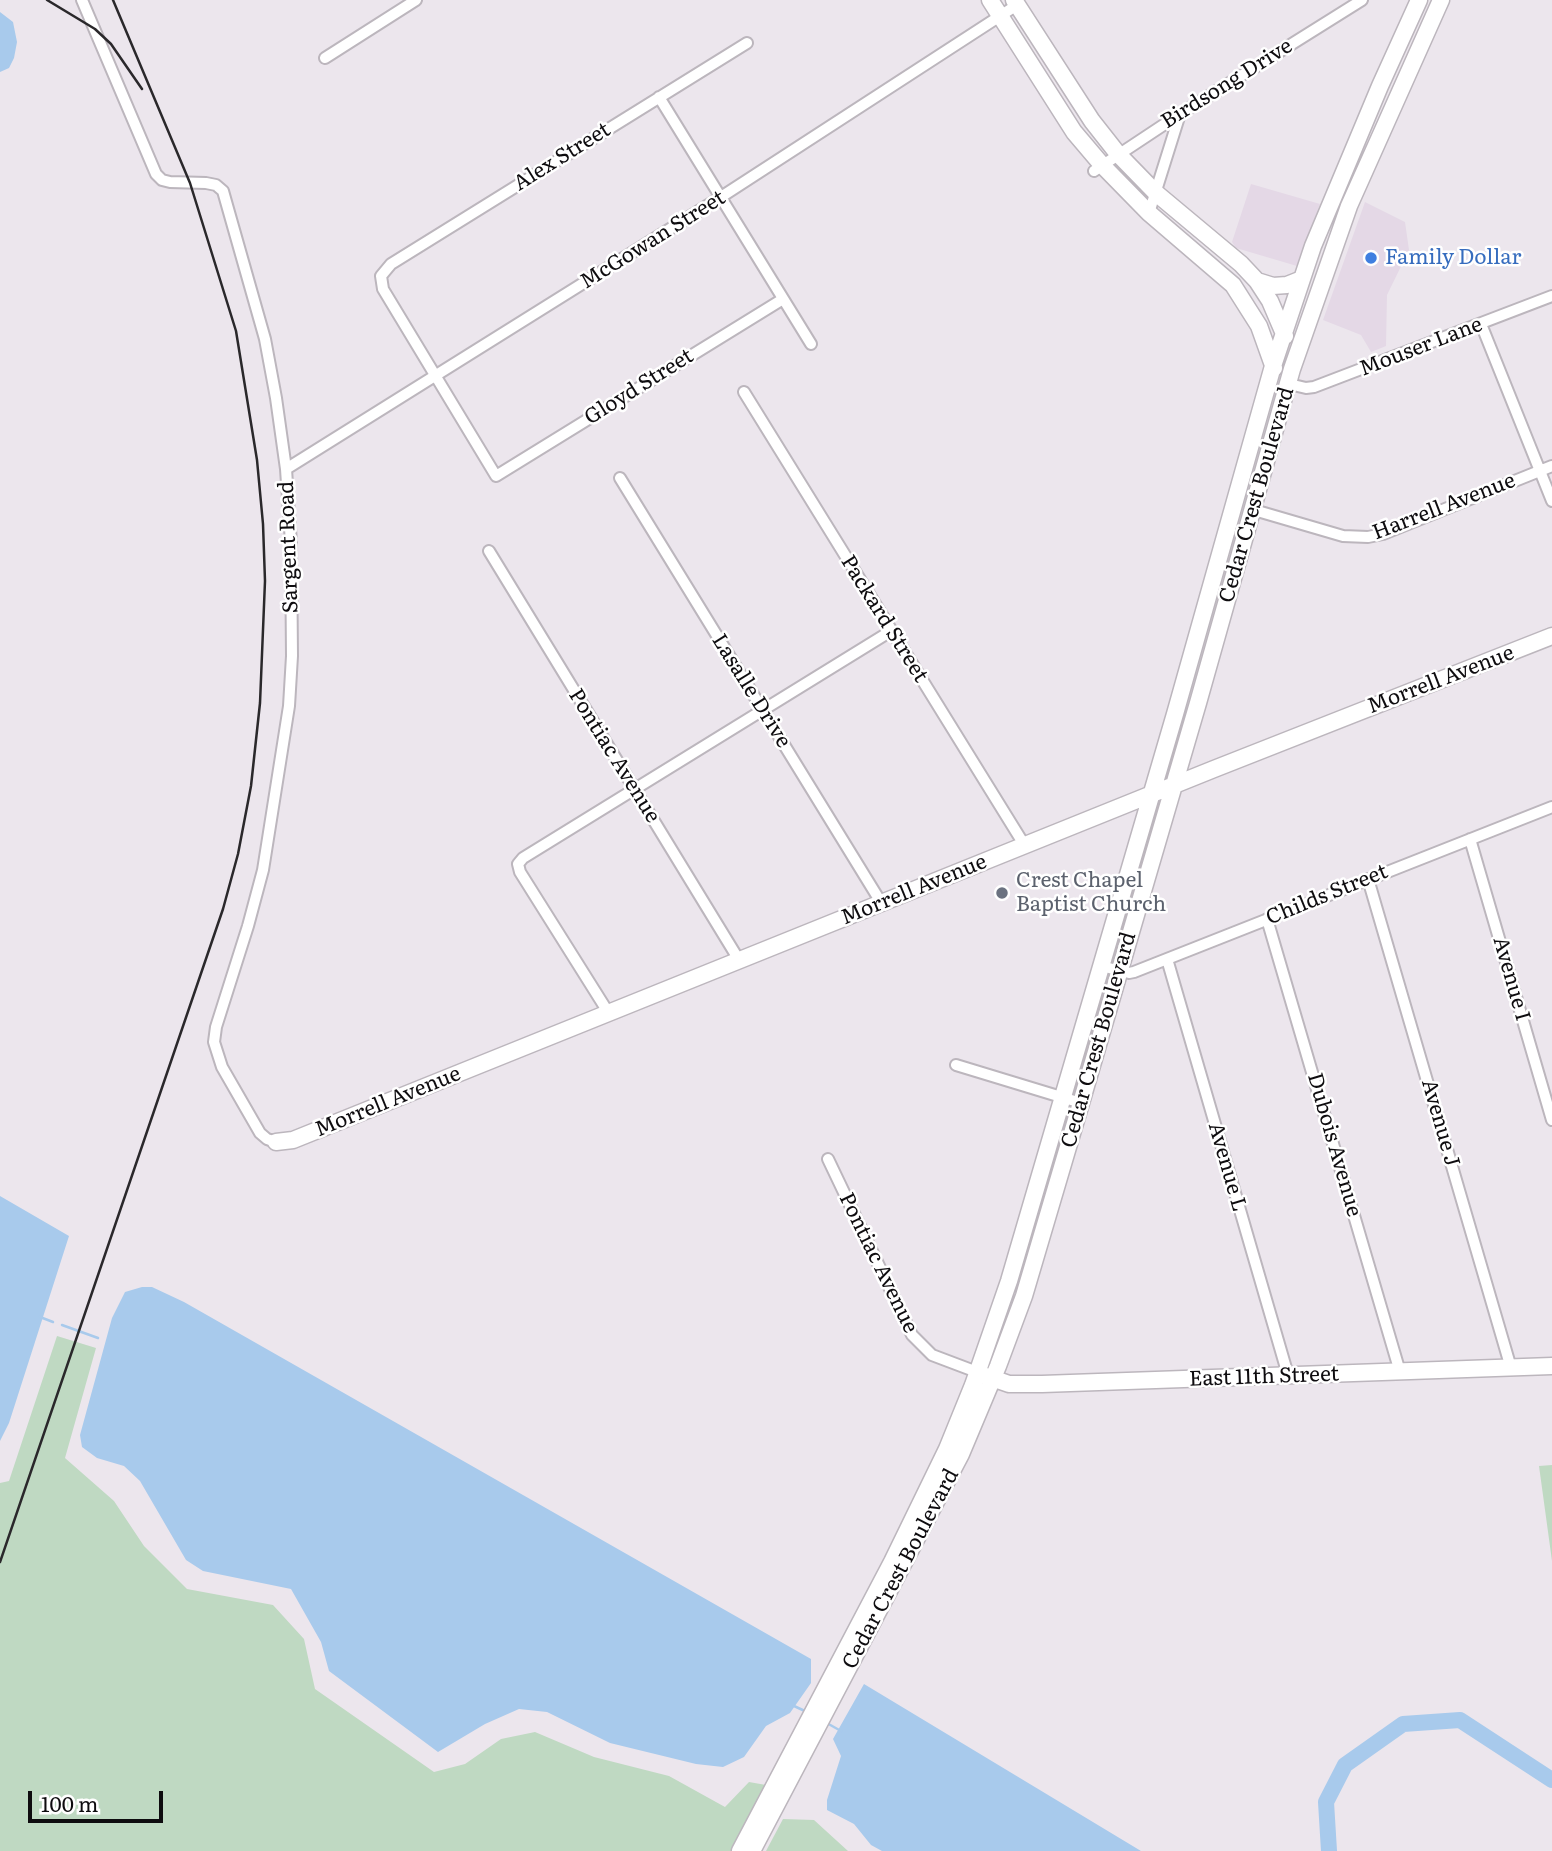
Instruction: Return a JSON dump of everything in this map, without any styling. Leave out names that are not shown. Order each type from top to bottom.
[{"type":"main road","points":[[990,0],[1098,168],[1233,285],[1259,326],[1273,366],[1282,382],[1290,377],[1284,332],[1270,301],[1257,281],[1241,264],[1156,193],[1118,154],[1092,121],[1016,3]]},
{"type":"main road","name":"Cedar Crest Boulevard","points":[[740,1851],[961,1454],[993,1379],[1024,1296],[1254,510],[1290,377],[1349,206],[1441,0]]},
{"type":"main road","name":"Cedar Crest Boulevard","points":[[752,1851],[897,1565],[977,1372],[1009,1281],[1175,714],[1273,366],[1313,246],[1416,3]]},
{"type":"main road","points":[[1333,200],[1349,206]]},
{"type":"main road","points":[[1313,246],[1332,253]]},
{"type":"main road","points":[[1257,281],[1280,286],[1302,279]]},
{"type":"main road","points":[[1234,504],[1254,510]]},
{"type":"main road","name":"Morrell Avenue","points":[[276,1142],[293,1140],[1174,785],[1552,636]]},
{"type":"main road","name":"East 11th Street","points":[[977,1372],[1009,1384],[1042,1384],[1552,1366]]},
{"type":"street","name":"Sargent Road","points":[[82,0],[156,174],[162,180],[170,182],[216,185],[226,199],[265,340],[286,469],[293,598],[289,706],[262,870],[248,926],[216,1027],[214,1042],[222,1067],[260,1133],[276,1142]]},
{"type":"street","points":[[325,58],[416,0]]},
{"type":"street","name":"Birdsong Drive","points":[[1098,168],[1362,0]]},
{"type":"street","name":"McGowan Street","points":[[286,469],[721,197],[1001,17],[1016,3]]},
{"type":"street","name":"Alex Street","points":[[435,376],[383,289],[381,276],[391,264],[747,43]]},
{"type":"street","points":[[659,97],[811,344]]},
{"type":"street","points":[[1149,213],[1180,114]]},
{"type":"street","name":"Mouser Lane","points":[[1290,377],[1306,388],[1314,387],[1552,296]]},
{"type":"street","name":"Gloyd Street","points":[[435,376],[496,476],[783,299]]},
{"type":"street","points":[[1481,324],[1552,501]]},
{"type":"street","name":"Packard Street","points":[[744,392],[1025,846]]},
{"type":"street","name":"Harrell Avenue","points":[[1254,510],[1343,536],[1368,537],[1382,534],[1552,466]]},
{"type":"street","name":"Lasalle Drive","points":[[620,478],[882,904]]},
{"type":"street","name":"Pontiac Avenue","points":[[489,551],[739,960]]},
{"type":"street","points":[[608,1012],[520,872],[518,864],[523,858],[762,708],[891,631]]},
{"type":"street","name":"Childs Street","points":[[1119,972],[1134,972],[1552,807]]},
{"type":"street","name":"Avenue I","points":[[1470,839],[1552,1120]]},
{"type":"street","name":"Avenue J","points":[[1368,878],[1511,1368]]},
{"type":"street","name":"Dubois Avenue","points":[[1267,919],[1400,1372]]},
{"type":"street","name":"Avenue L","points":[[1167,959],[1288,1375]]},
{"type":"street","points":[[1101,966],[1119,972]]},
{"type":"street","points":[[956,1065],[1081,1103]]},
{"type":"street","name":"Pontiac Avenue","points":[[828,1159],[912,1335],[932,1356],[977,1372]]},
{"type":"shaded area","points":[[1251,184],[1320,204],[1297,266],[1236,248],[1232,242]]},
{"type":"shaded area","points":[[1365,202],[1405,222],[1409,250],[1387,295],[1386,346],[1371,352],[1361,335],[1323,320]]},
{"type":"green space","points":[[57,1336],[96,1348],[65,1458],[114,1501],[144,1546],[187,1589],[273,1605],[304,1639],[315,1689],[434,1772],[465,1764],[501,1739],[535,1732],[594,1757],[669,1776],[725,1807],[749,1782],[766,1785],[731,1851],[0,1851],[0,1483],[9,1481]]},
{"type":"green space","points":[[1552,1465],[1552,1561],[1539,1466]]},
{"type":"green space","points":[[783,1819],[814,1820],[848,1851],[766,1851]]},
{"type":"water","points":[[0,12],[13,22],[17,42],[9,68],[0,72]]},
{"type":"water","points":[[0,1196],[69,1236],[9,1423],[0,1441]]},
{"type":"water","points":[[152,1287],[184,1302],[811,1659],[811,1683],[790,1713],[766,1726],[744,1757],[723,1767],[696,1764],[610,1743],[547,1712],[519,1709],[485,1724],[438,1752],[329,1671],[321,1642],[291,1589],[203,1571],[186,1560],[140,1481],[124,1466],[97,1458],[82,1447],[80,1435],[112,1318],[125,1292]]},
{"type":"water","points":[[864,1684],[1141,1851],[882,1851],[871,1845],[854,1824],[827,1810],[827,1800],[841,1756],[833,1739]]},
{"type":"waterway","points":[[40,1317],[53,1322]]},
{"type":"waterway","points":[[62,1325],[98,1338]]},
{"type":"waterway","points":[[794,1706],[807,1712]]},
{"type":"waterway","points":[[1329,1851],[1326,1802],[1345,1765],[1403,1724],[1460,1720],[1552,1780]]},
{"type":"waterway","points":[[825,1722],[841,1731]]},
{"type":"railway","points":[[47,0],[95,29],[111,44],[142,89]]},
{"type":"railway","points":[[0,1562],[223,909],[238,854],[251,786],[260,703],[265,581],[263,524],[257,460],[236,331],[190,183],[113,0]]},
{"type":"place","name":"Family Dollar","points":[[1371,258]]},
{"type":"place","name":"Crest Chapel Baptist Church","points":[[1002,893]]}]
